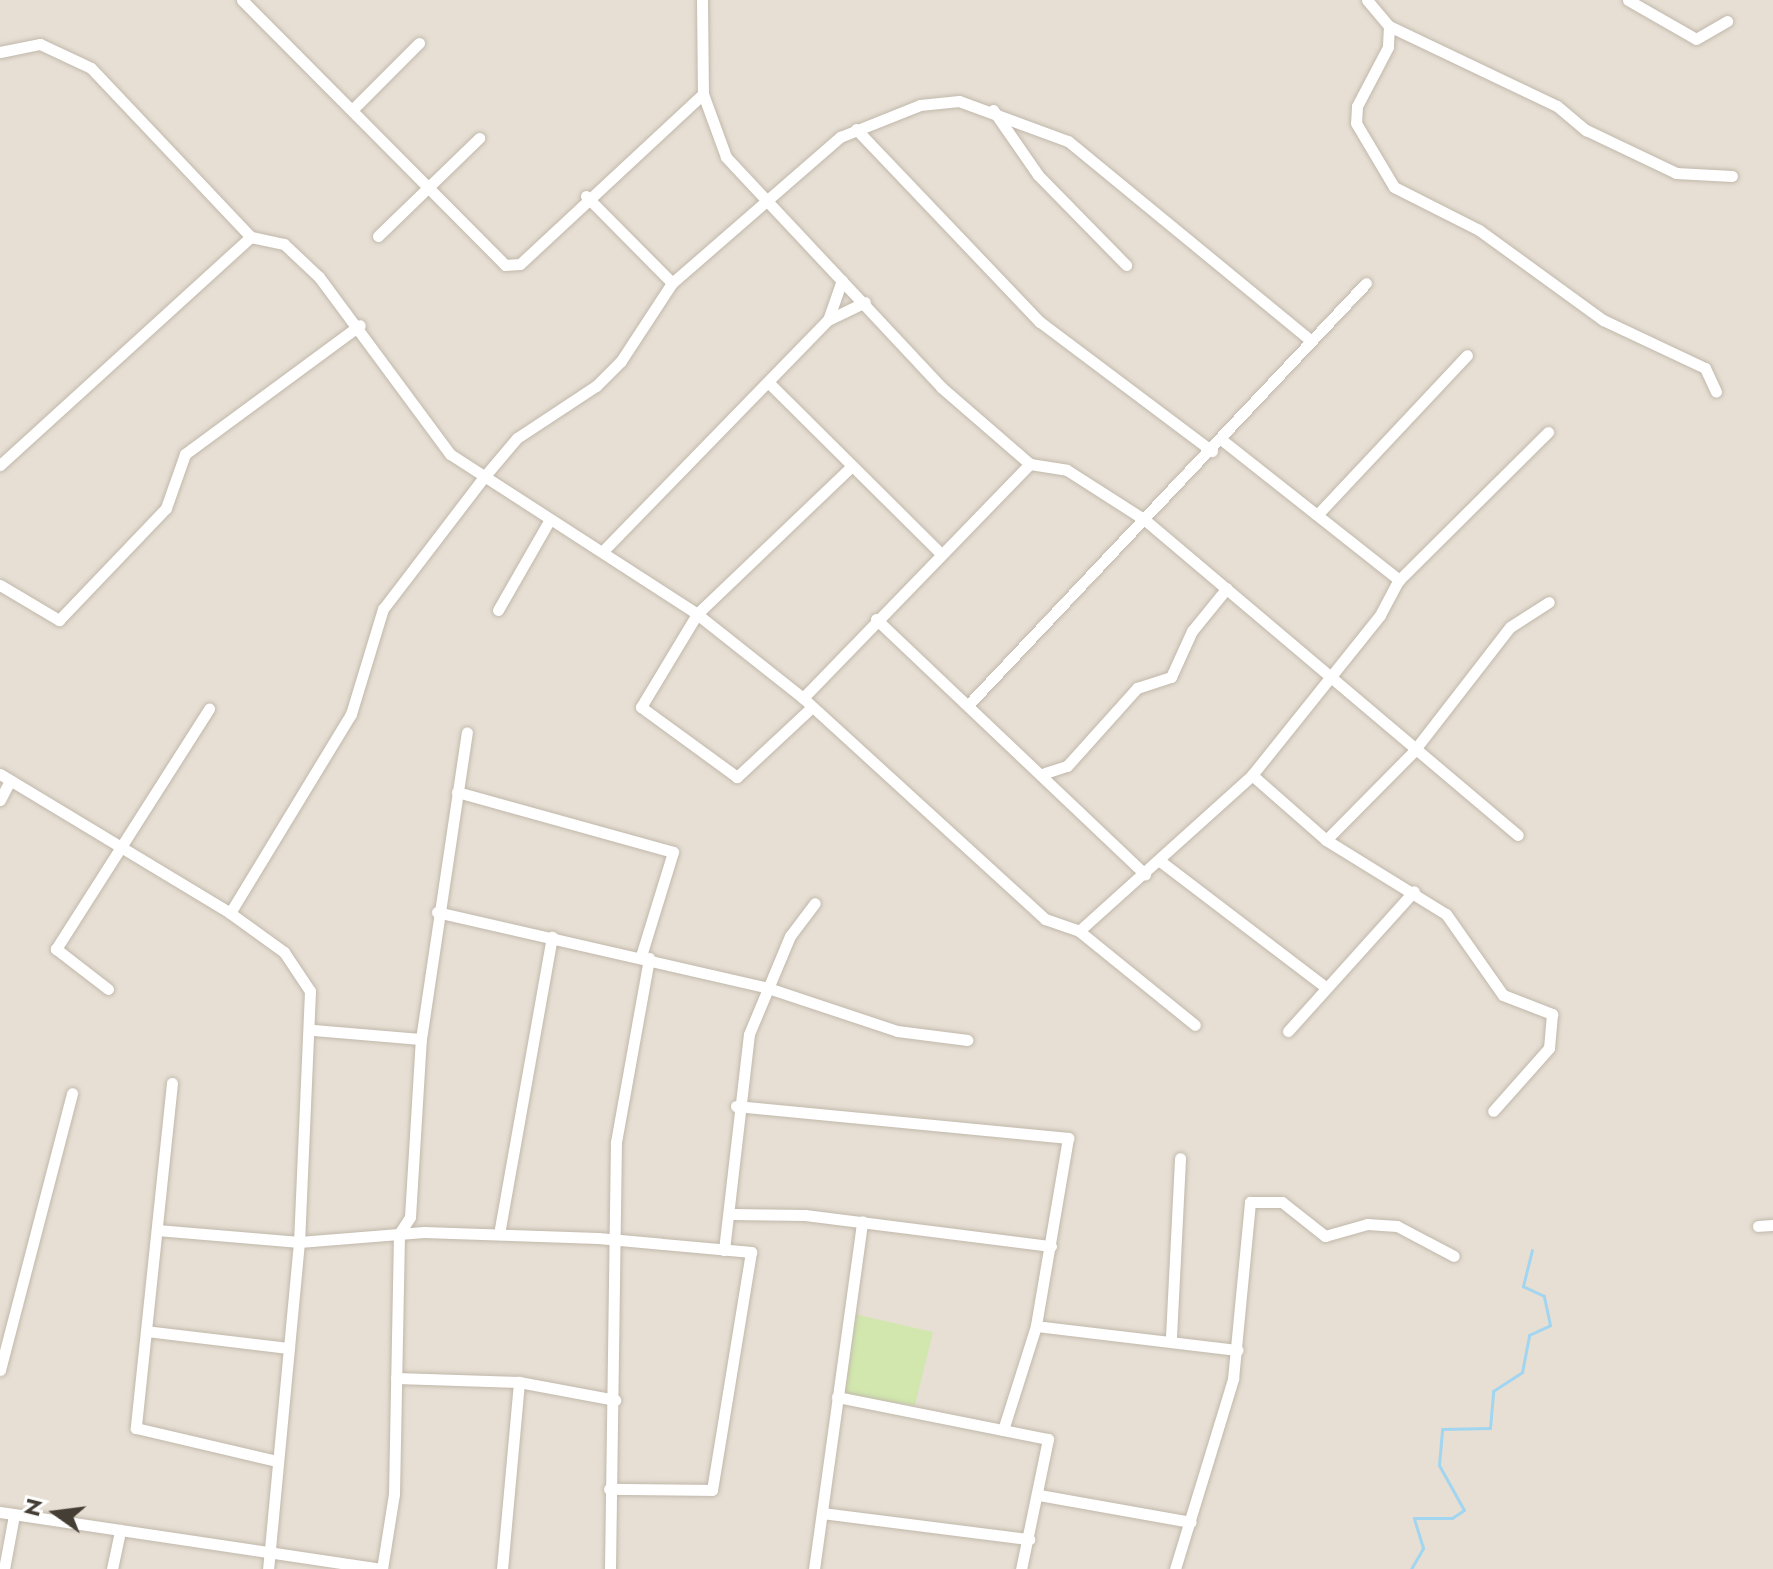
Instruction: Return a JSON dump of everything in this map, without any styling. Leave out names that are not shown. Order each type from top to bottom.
[{"type":"street","points":[[242,0],[513,266],[586,196],[703,94]]},
{"type":"street","points":[[702,0],[703,94],[726,157],[763,201],[865,302],[941,387],[1030,464],[1067,470],[1145,520],[1331,677],[1413,752],[1518,835]]},
{"type":"street","points":[[1367,0],[1389,26],[1676,173],[1732,176]]},
{"type":"street","points":[[1628,0],[1696,39],[1727,21]]},
{"type":"street","points":[[1389,26],[1388,47],[1357,106],[1356,123],[1394,187],[1422,207],[1479,230],[1603,320],[1705,368],[1716,392]]},
{"type":"street","points":[[354,108],[419,43]]},
{"type":"street","points":[[0,52],[40,44],[91,68],[251,237],[284,244],[360,325],[440,445],[549,521],[605,549],[697,614],[807,703],[1045,919],[1079,931],[1195,1025]]},
{"type":"street","points":[[230,913],[351,714],[383,609],[484,477],[517,438],[621,361],[672,283],[824,146],[856,129],[920,105],[959,101],[993,110],[1092,158],[1310,340]]},
{"type":"street","points":[[993,110],[1038,175],[1126,265]]},
{"type":"street","points":[[856,129],[1040,322],[1212,451]]},
{"type":"street","points":[[378,236],[479,138]]},
{"type":"street","points":[[586,196],[672,283]]},
{"type":"street","points":[[0,465],[251,237]]},
{"type":"street","points":[[828,320],[842,280]]},
{"type":"street","points":[[970,703],[1212,451],[1310,340],[1366,283]]},
{"type":"street","points":[[605,549],[828,320],[865,302]]},
{"type":"street","points":[[0,585],[59,620],[166,508],[185,454],[360,325]]},
{"type":"street","points":[[1317,515],[1467,355]]},
{"type":"street","points":[[769,383],[939,552]]},
{"type":"street","points":[[1079,931],[1252,775],[1331,677],[1399,580],[1548,432]]},
{"type":"street","points":[[1222,440],[1399,580]]},
{"type":"street","points":[[852,466],[697,614],[642,702],[644,715],[737,777],[807,703],[876,619],[939,552],[1030,464]]},
{"type":"street","points":[[498,610],[549,521]]},
{"type":"street","points":[[1045,773],[1067,766],[1137,688],[1171,677],[1192,631],[1227,588]]},
{"type":"street","points":[[1326,840],[1413,752],[1510,627],[1549,602]]},
{"type":"street","points":[[876,619],[1045,773],[1145,874]]},
{"type":"street","points":[[108,989],[56,949],[209,709]]},
{"type":"street","points":[[0,1512],[381,1569],[394,1494],[399,1234],[410,1217],[421,1039],[437,912],[467,732]]},
{"type":"street","points":[[1252,775],[1326,840],[1414,891],[1466,933],[1503,995],[1552,1014],[1549,1048],[1493,1111]]},
{"type":"street","points":[[0,800],[5,777],[230,913],[296,964],[310,991],[313,1030],[299,1242],[268,1569]]},
{"type":"street","points":[[457,792],[673,852],[645,957],[616,1142],[620,1243],[609,1489],[610,1569]]},
{"type":"street","points":[[1160,861],[1324,986]]},
{"type":"street","points":[[1288,1031],[1324,986],[1414,891]]},
{"type":"street","points":[[724,1250],[732,1214],[736,1106],[765,987],[815,903]]},
{"type":"street","points":[[437,912],[645,957],[765,987],[897,1031],[967,1040]]},
{"type":"street","points":[[499,1234],[552,937]]},
{"type":"street","points":[[313,1030],[421,1039]]},
{"type":"street","points":[[172,1083],[138,1431],[277,1461]]},
{"type":"street","points":[[0,1370],[72,1093]]},
{"type":"street","points":[[736,1106],[1067,1137],[1036,1326],[1003,1430]]},
{"type":"street","points":[[1171,1337],[1180,1158]]},
{"type":"street","points":[[1175,1569],[1238,1350],[1244,1216],[1254,1199],[1282,1202],[1325,1236],[1367,1224],[1397,1226],[1454,1256]]},
{"type":"street","points":[[732,1214],[862,1221],[1051,1246]]},
{"type":"street","points":[[814,1569],[862,1221]]},
{"type":"street","points":[[1758,1226],[1773,1225]]},
{"type":"street","points":[[157,1230],[299,1242],[399,1234],[499,1234],[724,1250],[754,1258],[712,1490],[609,1489]]},
{"type":"street","points":[[1036,1326],[1171,1337],[1238,1350]]},
{"type":"street","points":[[146,1331],[289,1348]]},
{"type":"street","points":[[396,1378],[519,1382],[615,1400]]},
{"type":"street","points":[[502,1569],[519,1382]]},
{"type":"street","points":[[837,1397],[1050,1441],[1021,1569]]},
{"type":"street","points":[[1039,1495],[1191,1522]]},
{"type":"street","points":[[822,1513],[1029,1539]]},
{"type":"street","points":[[4,1569],[14,1515]]},
{"type":"street","points":[[112,1569],[120,1530]]},
{"type":"shaded area","points":[[0,0],[1773,0],[1773,1569],[0,1569]]},
{"type":"green space","points":[[854,1314],[933,1332],[915,1405],[841,1396]]},
{"type":"waterway","points":[[1411,1569],[1423,1548],[1414,1518],[1452,1518],[1464,1510],[1439,1465],[1442,1429],[1490,1428],[1493,1391],[1522,1372],[1529,1335],[1550,1325],[1544,1296],[1523,1286],[1532,1250]]}]
